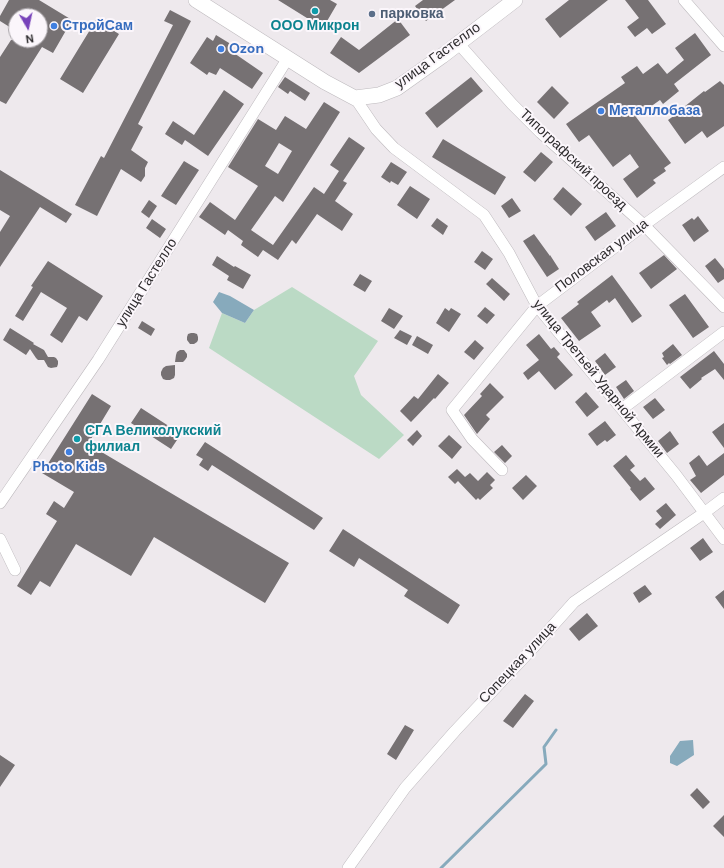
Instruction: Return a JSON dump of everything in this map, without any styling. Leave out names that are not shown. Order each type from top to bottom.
[{"type":"main road","name":"улица Третьей Ударной Армии","points":[[196,0],[325,82],[355,98]]},
{"type":"main road","name":"улица Гастелло","points":[[355,98],[379,95],[397,88],[515,0]]},
{"type":"street","points":[[684,0],[724,46]]},
{"type":"street","name":"Типографский проезд","points":[[458,43],[540,133],[644,224],[724,307]]},
{"type":"street","name":"улица Гастелло","points":[[0,503],[98,360],[288,58]]},
{"type":"street","name":"улица Третьей Ударной Армии","points":[[355,98],[376,129],[394,148],[484,215],[509,253],[537,306],[676,475],[724,539]]},
{"type":"street","name":"Половская улица","points":[[502,470],[472,438],[452,410],[537,306],[644,224],[724,167]]},
{"type":"street","points":[[622,409],[724,332]]},
{"type":"street","name":"Сопецкая улица","points":[[348,868],[405,788],[455,731],[574,602],[724,498]]},
{"type":"street","points":[[0,539],[15,570]]},
{"type":"green space","points":[[292,287],[378,341],[354,376],[361,395],[404,435],[379,459],[209,348],[222,313],[245,323],[254,310]]},
{"type":"water","points":[[219,292],[230,296],[254,310],[245,323],[222,313],[213,302]]},
{"type":"water","points":[[693,740],[694,755],[677,766],[670,763],[670,756],[680,741]]},
{"type":"building","points":[[9,0],[39,0],[72,20],[53,53],[44,48],[48,48],[48,8],[8,8],[8,26],[0,21],[0,16]]},
{"type":"building","name":"ООО Микрон","points":[[278,0],[330,0],[337,4],[323,28]]},
{"type":"building","points":[[423,0],[455,0],[426,21],[415,6]]},
{"type":"building","points":[[569,0],[608,0],[560,38],[545,19]]},
{"type":"building","points":[[625,0],[648,0],[666,24],[652,34],[647,28],[635,37],[627,27],[639,18]]},
{"type":"building","points":[[170,10],[191,21],[138,124],[143,127],[131,150],[148,162],[145,168],[145,176],[141,182],[121,169],[97,216],[75,205],[101,156],[104,158],[173,25],[164,21]]},
{"type":"building","points":[[398,19],[410,35],[359,73],[330,53],[341,37],[359,50]]},
{"type":"building","points":[[96,20],[119,34],[83,93],[60,79]]},
{"type":"building","points":[[695,33],[711,55],[674,84],[679,91],[663,104],[660,100],[636,117],[671,163],[664,168],[666,171],[653,180],[656,183],[637,198],[623,179],[639,167],[630,154],[613,167],[589,135],[579,142],[566,124],[625,83],[621,77],[637,66],[643,74],[658,63],[667,74],[684,60],[675,48]]},
{"type":"building","points":[[216,35],[234,46],[231,51],[263,73],[252,89],[220,68],[216,75],[209,72],[207,75],[190,63],[207,37],[213,41]]},
{"type":"building","points":[[8,45],[8,48],[41,48],[6,104],[0,101],[0,57]]},
{"type":"building","points":[[285,77],[310,93],[305,101],[290,91],[288,94],[278,87]]},
{"type":"building","points":[[471,77],[483,91],[437,128],[425,113]]},
{"type":"building","points":[[720,81],[724,85],[724,126],[707,138],[702,131],[685,144],[668,120],[685,108],[684,107],[704,91],[705,92]]},
{"type":"building","points":[[552,86],[569,103],[554,119],[537,102]]},
{"type":"building","points":[[224,90],[244,104],[208,156],[185,140],[182,145],[165,134],[173,121],[194,135]]},
{"type":"building","points":[[324,102],[340,112],[283,202],[275,196],[251,230],[273,245],[314,187],[324,194],[339,171],[330,165],[349,137],[365,148],[343,181],[347,183],[335,201],[353,214],[342,231],[317,214],[296,244],[292,240],[278,260],[263,250],[258,257],[241,245],[243,241],[228,230],[225,235],[199,217],[210,202],[235,220],[258,186],[228,167],[258,119],[276,130],[285,116],[306,129]],"holes":[[[279,143],[292,151],[278,174],[265,166]]]},
{"type":"building","points":[[443,139],[506,177],[495,195],[432,157]]},
{"type":"building","points":[[541,152],[553,162],[535,182],[523,172]]},
{"type":"building","points":[[184,161],[199,170],[176,205],[161,196]]},
{"type":"building","points":[[391,162],[407,172],[398,185],[391,181],[390,183],[381,177]]},
{"type":"building","points":[[0,170],[72,214],[66,223],[40,207],[0,267],[0,232],[10,216],[0,210]]},
{"type":"building","points":[[410,186],[430,199],[417,219],[397,205]]},
{"type":"building","points":[[563,187],[582,204],[571,216],[553,199]]},
{"type":"building","points":[[512,198],[521,211],[509,218],[501,206]]},
{"type":"building","points":[[149,200],[157,206],[149,218],[141,212]]},
{"type":"building","points":[[606,212],[616,226],[595,241],[585,227]]},
{"type":"building","points":[[698,216],[709,231],[694,242],[682,225],[692,218],[694,220]]},
{"type":"building","points":[[437,218],[448,226],[443,235],[431,226]]},
{"type":"building","points":[[152,219],[166,229],[160,238],[146,228]]},
{"type":"building","points":[[534,234],[559,269],[547,277],[523,241]]},
{"type":"building","points":[[482,251],[493,259],[485,270],[474,262]]},
{"type":"building","points":[[664,255],[677,269],[651,289],[639,273]]},
{"type":"building","points":[[217,256],[234,267],[235,266],[251,275],[243,289],[227,280],[229,276],[212,265]]},
{"type":"building","points":[[715,258],[724,269],[724,279],[718,283],[705,266]]},
{"type":"building","points":[[48,261],[103,296],[87,321],[79,316],[62,343],[50,335],[67,308],[41,292],[23,321],[15,316],[33,287],[31,286]]},
{"type":"building","points":[[360,274],[372,281],[365,292],[353,285]]},
{"type":"building","points":[[612,275],[642,316],[632,323],[615,298],[609,303],[607,300],[591,312],[601,326],[579,341],[561,318],[579,304],[577,302]]},
{"type":"building","points":[[492,278],[510,294],[504,301],[486,284]]},
{"type":"building","points":[[685,294],[709,327],[693,338],[669,305]]},
{"type":"building","points":[[485,307],[495,315],[487,324],[477,316]]},
{"type":"building","points":[[389,308],[403,316],[394,329],[381,321]]},
{"type":"building","points":[[445,308],[449,311],[451,308],[461,314],[449,332],[436,323]]},
{"type":"building","points":[[142,321],[155,329],[151,336],[138,328]]},
{"type":"building","points":[[10,328],[44,350],[48,357],[56,358],[58,361],[57,367],[48,367],[44,360],[38,360],[36,358],[30,349],[26,355],[3,340]]},
{"type":"building","points":[[400,330],[412,336],[407,345],[394,338]]},
{"type":"building","points":[[188,334],[197,334],[198,337],[197,342],[194,344],[190,344],[187,340]]},
{"type":"building","points":[[539,334],[551,349],[554,347],[560,354],[557,357],[573,375],[555,390],[539,371],[528,380],[523,373],[539,360],[526,345]]},
{"type":"building","points":[[417,336],[433,345],[428,354],[412,345]]},
{"type":"building","points":[[475,340],[484,348],[474,360],[464,352]]},
{"type":"building","points":[[673,344],[682,355],[667,365],[662,358],[664,357],[662,353]]},
{"type":"building","points":[[184,350],[187,357],[183,362],[175,362],[177,352]]},
{"type":"building","points":[[714,351],[724,364],[724,380],[715,369],[701,378],[702,379],[690,389],[680,377]]},
{"type":"building","points":[[605,353],[616,367],[605,375],[595,361]]},
{"type":"building","points":[[175,365],[174,378],[170,380],[163,379],[161,372],[163,368],[166,366]]},
{"type":"building","points":[[438,374],[449,383],[411,422],[400,411],[414,396],[418,399]]},
{"type":"building","points":[[626,380],[634,391],[624,399],[616,387]]},
{"type":"building","points":[[490,383],[504,397],[486,415],[490,419],[477,434],[464,415],[482,396],[480,394]]},
{"type":"building","points":[[586,392],[599,407],[587,417],[575,402]]},
{"type":"building","points":[[92,394],[111,406],[88,444],[289,563],[265,603],[154,537],[131,576],[76,544],[50,587],[40,581],[31,595],[17,586],[57,521],[46,514],[54,501],[64,508],[74,492],[42,473]]},
{"type":"building","points":[[655,398],[665,410],[653,419],[643,407]]},
{"type":"building","points":[[141,408],[181,434],[171,449],[131,423]]},
{"type":"building","points":[[605,421],[616,435],[607,442],[605,440],[597,446],[588,434]]},
{"type":"building","points":[[724,423],[724,448],[712,432]]},
{"type":"building","points":[[417,430],[422,436],[413,446],[407,440]]},
{"type":"building","points":[[670,431],[679,444],[667,453],[658,441]]},
{"type":"building","points":[[449,435],[462,447],[452,459],[438,446]]},
{"type":"building","points":[[205,442],[323,518],[314,530],[212,465],[208,471],[199,465],[203,459],[196,455]]},
{"type":"building","points":[[502,445],[512,456],[505,463],[494,452]]},
{"type":"building","points":[[724,453],[724,475],[701,493],[690,480],[696,476],[689,463],[699,455],[707,466]]},
{"type":"building","points":[[626,455],[635,466],[630,470],[640,481],[645,477],[655,489],[640,501],[613,466]]},
{"type":"building","points":[[457,469],[465,477],[470,473],[478,481],[487,472],[495,480],[490,485],[493,488],[480,500],[478,498],[476,500],[458,481],[455,484],[448,477]]},
{"type":"building","points":[[526,475],[537,486],[523,500],[512,488]]},
{"type":"building","points":[[666,503],[676,515],[660,529],[655,524],[662,518],[656,511]]},
{"type":"building","points":[[343,529],[460,605],[448,624],[404,596],[408,590],[359,558],[354,567],[329,551]]},
{"type":"building","points":[[703,538],[713,552],[700,561],[690,548]]},
{"type":"building","points":[[645,585],[652,594],[639,603],[633,593]]},
{"type":"building","points":[[724,590],[724,609],[715,597]]},
{"type":"building","points":[[587,613],[598,626],[579,641],[569,629]]},
{"type":"building","points":[[525,694],[534,701],[513,728],[503,721]]},
{"type":"building","points":[[405,725],[414,730],[396,760],[387,754]]},
{"type":"building","points":[[0,755],[15,765],[0,787]]},
{"type":"building","points":[[697,788],[710,802],[703,809],[690,795]]},
{"type":"building","points":[[724,815],[724,837],[713,826]]},
{"type":"waterway","points":[[441,868],[546,764],[544,747],[556,730]]},
{"type":"place","name":"ООО Микрон","points":[[315,11]]},
{"type":"place","name":"парковка","points":[[372,14]]},
{"type":"place","name":"СтройСам","points":[[54,26]]},
{"type":"place","name":"Ozon","points":[[221,49]]},
{"type":"place","name":"Металлобаза","points":[[601,111]]},
{"type":"place","name":"СГА Великолукский филиал","points":[[77,439]]},
{"type":"place","name":"Photo Kids","points":[[69,452]]}]
